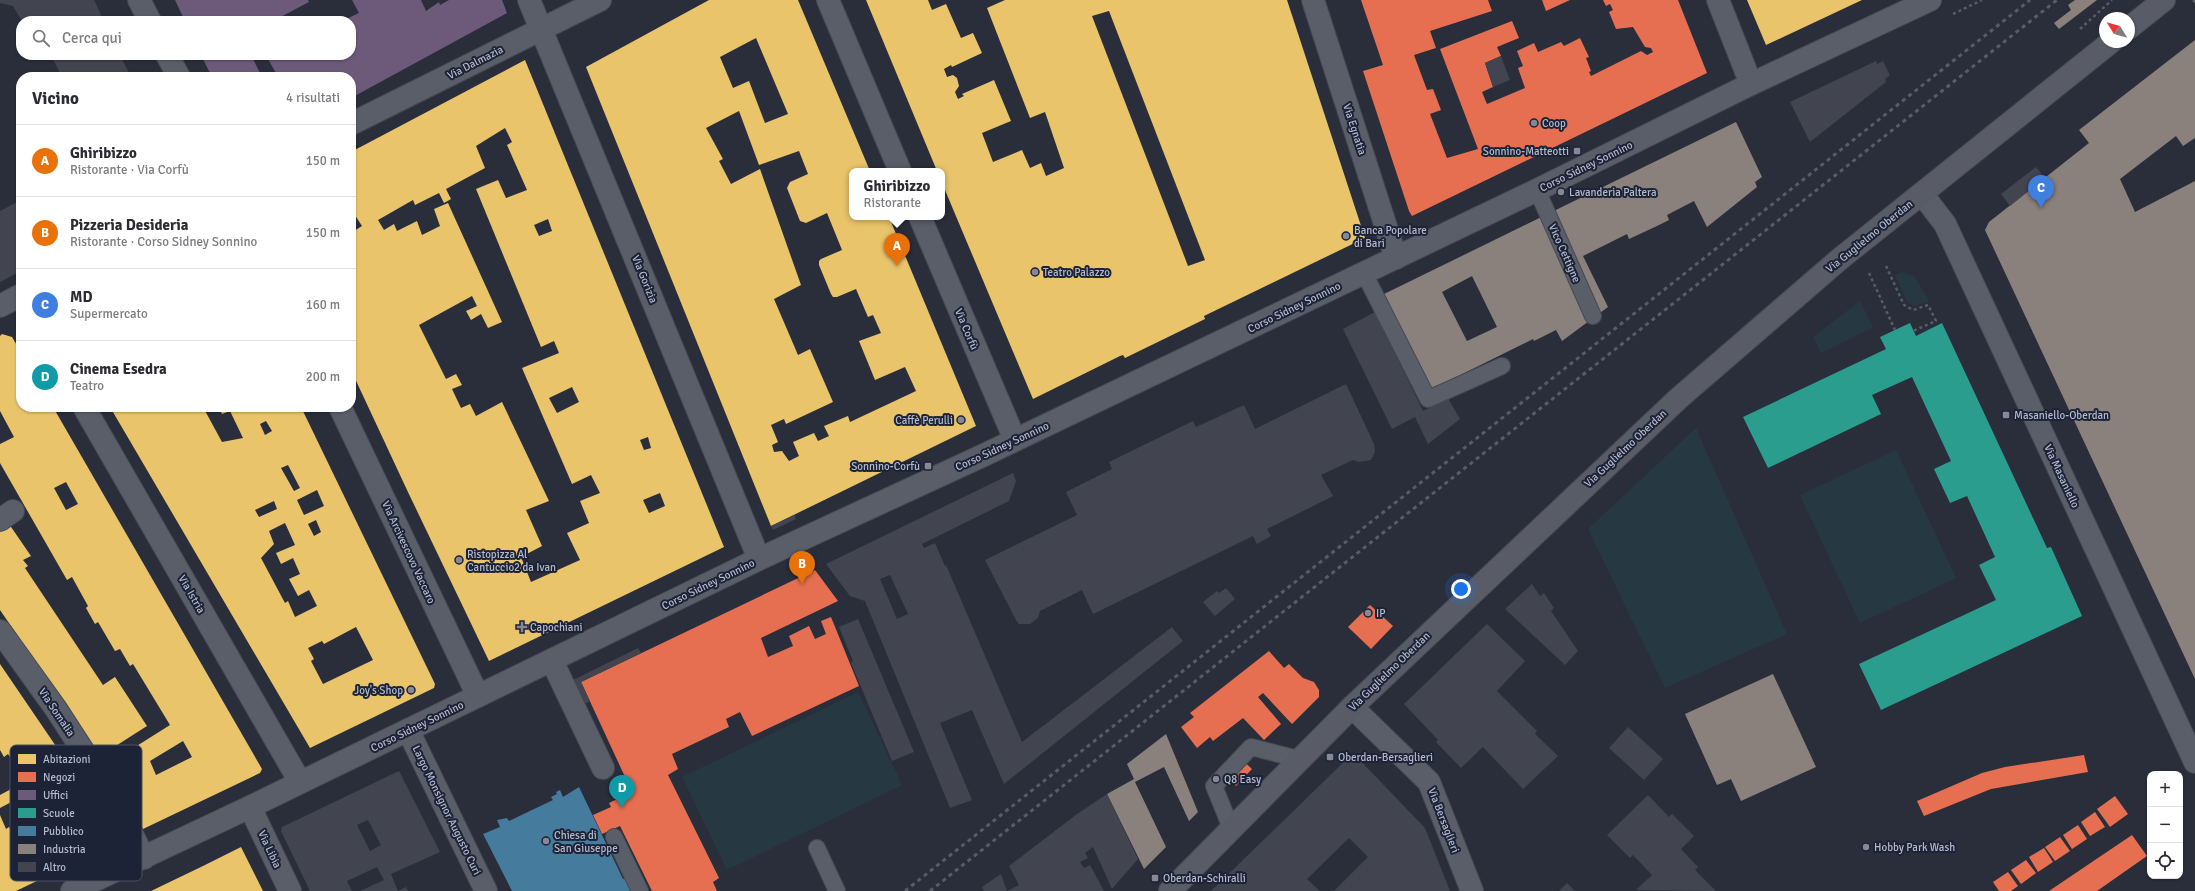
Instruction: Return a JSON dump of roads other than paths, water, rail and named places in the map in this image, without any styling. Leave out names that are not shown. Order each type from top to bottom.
[{"type":"main road","points":[[2135,23],[2164,0]]},
{"type":"main road","name":"Via Guglielmo Oberdan","points":[[1170,891],[1298,759],[1679,398],[1835,263],[2104,48]]},
{"type":"street","points":[[139,0],[147,16]]},
{"type":"street","name":"Via Gorizia","points":[[529,0],[759,559]]},
{"type":"street","name":"Via Dalmazia","points":[[356,122],[600,0]]},
{"type":"street","points":[[828,0],[899,168]]},
{"type":"street","name":"Via Egnatia","points":[[1313,0],[1396,258]]},
{"type":"street","points":[[1718,0],[1751,84]]},
{"type":"street","name":"Corso Sidney Sonnino","points":[[144,858],[552,661],[759,559],[1015,440],[1537,190],[1751,84],[1930,0]]},
{"type":"street","points":[[170,60],[176,72]]},
{"type":"street","name":"Via Masaniello","points":[[1922,194],[1945,224],[2195,762]]},
{"type":"street","name":"Via Corfù","points":[[921,220],[1015,440]]},
{"type":"street","points":[[0,306],[16,298]]},
{"type":"street","name":"Via Istria","points":[[87,412],[300,782]]},
{"type":"street","name":"Via Arcivescovo Vaccaro","points":[[342,412],[478,696]]},
{"type":"street","name":"Via Somalia","points":[[0,631],[56,709],[79,745]]},
{"type":"street","points":[[552,661],[603,768]]},
{"type":"street","name":"Via Bersaglieri","points":[[1352,707],[1429,782],[1472,891]]},
{"type":"street","name":"Largo Monsignor Augusto Curi","points":[[408,730],[486,891]]},
{"type":"street","name":"Via Libia","points":[[250,807],[290,891]]},
{"type":"street","name":"Via Somalia","points":[[142,854],[144,858]]},
{"type":"street","name":"Corso Sidney Sonnino","points":[[72,891],[94,881]]},
{"type":"lane","name":"Vico Cettigne","points":[[1537,190],[1593,316]]},
{"type":"lane","points":[[1364,273],[1428,399],[1502,366]]},
{"type":"lane","points":[[1231,828],[1214,786],[1251,747],[1298,759]]},
{"type":"lane","points":[[614,838],[640,891]]},
{"type":"lane","points":[[816,848],[837,891]]},
{"type":"railway","points":[[905,891],[2030,0]]},
{"type":"railway","points":[[930,891],[2057,0]]},
{"type":"place","name":"Coop","points":[[1534,123]]},
{"type":"place","name":"Sonnino-Matteotti","points":[[1577,151]]},
{"type":"place","name":"Lavanderia Paltera","points":[[1561,192]]},
{"type":"place","name":"MD","points":[[2041,208]]},
{"type":"place","name":"Banca Popolare di Bari","points":[[1346,236]]},
{"type":"place","name":"Ghiribizzo","points":[[897,266]]},
{"type":"place","name":"Teatro Palazzo","points":[[1035,272]]},
{"type":"place","name":"Masaniello-Oberdan","points":[[2006,415]]},
{"type":"place","name":"Caffè Perulli","points":[[961,420]]},
{"type":"place","name":"Sonnino-Corfù","points":[[928,466]]},
{"type":"place","name":"Ristopizza Al Cantuccio2 da Ivan","points":[[459,560]]},
{"type":"place","name":"Pizzeria Desideria","points":[[802,584]]},
{"type":"place","name":"IP","points":[[1368,613]]},
{"type":"place","name":"Capochiani","points":[[522,627]]},
{"type":"place","name":"Joy's Shop","points":[[411,690]]},
{"type":"place","name":"Oberdan-Bersaglieri","points":[[1330,757]]},
{"type":"place","name":"Q8 Easy","points":[[1216,779]]},
{"type":"place","name":"Cinema Esedra","points":[[622,808]]},
{"type":"place","name":"Chiesa di San Giuseppe","points":[[546,841]]},
{"type":"place","name":"Hobby Park Wash","points":[[1866,847]]},
{"type":"place","name":"Oberdan-Schiralli","points":[[1155,878]]}]
